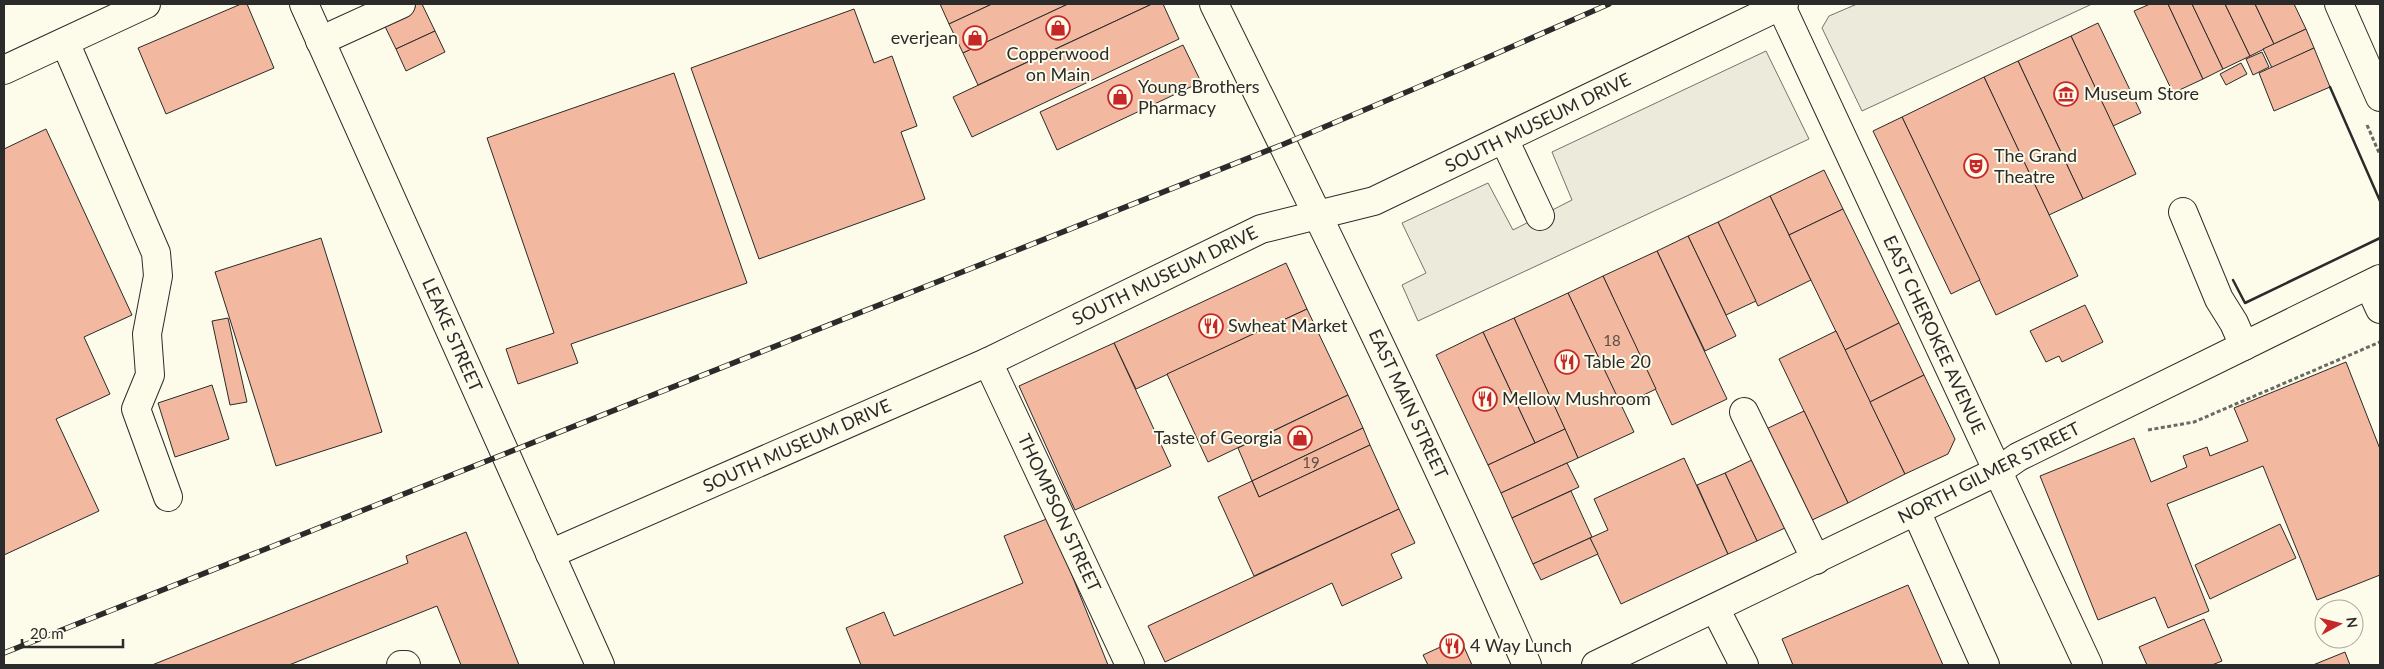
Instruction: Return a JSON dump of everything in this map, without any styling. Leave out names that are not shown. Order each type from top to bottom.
[{"type":"street","points":[[4,70],[146,4]]},
{"type":"street","name":"LEAKE STREET","points":[[304,4],[600,665]]},
{"type":"street","points":[[320,41],[401,4]]},
{"type":"street","name":"EAST MAIN STREET","points":[[1214,4],[1319,215],[1473,542],[1527,665]]},
{"type":"street","name":"SOUTH MUSEUM DRIVE","points":[[550,554],[988,362],[1261,229],[1374,201],[1781,4]]},
{"type":"street","name":"EAST CHEROKEE AVENUE","points":[[1781,4],[1998,471],[2011,503],[2088,665]]},
{"type":"street","points":[[2339,4],[2380,97]]},
{"type":"street","points":[[2347,4],[2380,77]]},
{"type":"street","points":[[65,42],[156,253],[158,276],[147,334],[150,375],[136,409],[168,497]]},
{"type":"street","points":[[1504,139],[1540,216]]},
{"type":"street","points":[[2183,212],[2219,299],[2234,323],[2244,346]]},
{"type":"street","name":"NORTH GILMER STREET","points":[[1596,665],[1998,471],[2018,457],[2244,346],[2377,291]]},
{"type":"street","name":"THOMPSON STREET","points":[[988,362],[1130,665]]},
{"type":"street","points":[[1744,412],[1816,560]]},
{"type":"street","points":[[1916,511],[1985,665]]},
{"type":"street","points":[[1715,608],[1744,665]]},
{"type":"street","points":[[401,665],[406,665]]},
{"type":"path","points":[[2147,430],[2194,422],[2380,342]]},
{"type":"shaded area","points":[[1857,4],[2092,4],[1862,111],[1822,28],[1829,16]]},
{"type":"shaded area","points":[[1766,51],[1809,139],[1418,321],[1402,285],[1426,273],[1402,223],[1488,183],[1513,230],[1572,200],[1552,152]]},
{"type":"building","points":[[241,4],[247,4],[274,68],[166,114],[138,48]]},
{"type":"building","points":[[374,4],[422,4],[435,31],[396,49]]},
{"type":"building","points":[[940,4],[992,4],[949,24]]},
{"type":"building","name":"everjean","points":[[992,4],[1068,4],[963,53],[949,24]]},
{"type":"building","name":"Copperwood on Main","points":[[1068,4],[1152,4],[978,85],[963,53]]},
{"type":"building","points":[[1152,4],[1163,4],[1179,39],[972,137],[953,97]]},
{"type":"building","points":[[2150,4],[2168,4],[2203,79],[2173,93],[2134,11]]},
{"type":"building","points":[[2168,4],[2192,4],[2223,69],[2203,79]]},
{"type":"building","points":[[2192,4],[2225,4],[2250,56],[2223,69]]},
{"type":"building","points":[[2225,4],[2255,4],[2274,44],[2250,56]]},
{"type":"building","points":[[2255,4],[2294,4],[2306,29],[2274,44]]},
{"type":"building","points":[[854,9],[874,63],[892,56],[917,126],[901,132],[925,199],[759,259],[691,68]]},
{"type":"building","points":[[2098,23],[2141,113],[2113,126],[2071,36]]},
{"type":"building","points":[[2306,29],[2314,48],[2272,68],[2263,49]]},
{"type":"building","points":[[435,31],[445,52],[406,71],[396,49]]},
{"type":"building","name":"Museum Store","points":[[2071,36],[2136,174],[2083,199],[2018,61]]},
{"type":"building","name":"Young Brothers Pharmacy","points":[[1183,45],[1201,82],[1057,150],[1040,112]]},
{"type":"building","points":[[2314,48],[2330,87],[2274,111],[2259,73]]},
{"type":"building","points":[[2262,52],[2269,67],[2253,75],[2246,59]]},
{"type":"building","points":[[2018,61],[2083,199],[2049,215],[1984,77]]},
{"type":"building","points":[[2241,63],[2247,74],[2226,85],[2220,74]]},
{"type":"building","points":[[674,73],[747,283],[571,344],[578,363],[518,384],[506,349],[554,333],[487,138]]},
{"type":"building","name":"The Grand Theatre","points":[[1984,77],[2078,276],[1996,315],[1902,117]]},
{"type":"building","points":[[1902,117],[1980,280],[1951,294],[1873,131]]},
{"type":"building","points":[[46,129],[132,315],[84,337],[110,394],[56,419],[99,511],[4,555],[4,149]]},
{"type":"building","points":[[1824,170],[1843,209],[1789,235],[1770,196]]},
{"type":"building","points":[[1770,196],[1811,280],[1758,306],[1718,222]]},
{"type":"building","points":[[1843,209],[1899,323],[1845,350],[1789,235]]},
{"type":"building","points":[[1718,222],[1756,301],[1726,315],[1688,236]]},
{"type":"building","points":[[1688,236],[1736,336],[1705,351],[1657,251]]},
{"type":"building","points":[[321,238],[382,432],[276,466],[215,272]]},
{"type":"building","points":[[1657,251],[1727,399],[1672,425],[1603,276]]},
{"type":"building","name":"Swheat Market","points":[[1286,263],[1307,309],[1136,389],[1114,343]]},
{"type":"building","points":[[1603,276],[1656,389],[1621,406],[1568,293]]},
{"type":"building","name":"Table 20","points":[[1568,293],[1634,432],[1578,458],[1514,318]]},
{"type":"building","points":[[2085,305],[2103,342],[2062,362],[2059,356],[2046,362],[2030,331]]},
{"type":"building","points":[[1307,309],[1348,395],[1208,462],[1167,374]]},
{"type":"building","points":[[228,318],[247,402],[230,405],[212,321]]},
{"type":"building","points":[[1514,318],[1565,429],[1535,443],[1483,332]]},
{"type":"building","points":[[1899,323],[1924,375],[1870,402],[1845,350]]},
{"type":"building","points":[[1836,331],[1905,474],[1848,503],[1779,359]]},
{"type":"building","name":"Mellow Mushroom","points":[[1483,332],[1535,443],[1488,465],[1436,355]]},
{"type":"building","points":[[1114,343],[1171,466],[1075,510],[1019,386]]},
{"type":"building","points":[[2346,362],[2380,449],[2380,575],[2317,599],[2263,466],[2167,504],[2209,611],[2168,628],[2155,597],[2098,620],[2040,476],[2134,438],[2151,482],[2187,467],[2183,456],[2207,447],[2210,456],[2248,441],[2234,408]]},
{"type":"building","points":[[1924,375],[1955,439],[1948,454],[1905,474],[1870,402]]},
{"type":"building","points":[[212,385],[229,439],[175,457],[158,403]]},
{"type":"building","name":"Taste of Georgia","points":[[1348,395],[1363,428],[1252,481],[1238,448]]},
{"type":"building","points":[[1804,411],[1848,503],[1808,522],[1764,430]]},
{"type":"building","points":[[1363,428],[1370,445],[1259,497],[1252,481]]},
{"type":"building","points":[[1565,429],[1578,458],[1501,493],[1488,465]]},
{"type":"building","points":[[1370,445],[1399,509],[1254,576],[1218,497],[1252,481],[1259,497]]},
{"type":"building","points":[[1684,458],[1728,554],[1621,604],[1590,538],[1608,530],[1594,499]]},
{"type":"building","points":[[1756,458],[1787,527],[1757,541],[1725,473]]},
{"type":"building","points":[[1567,463],[1579,487],[1512,518],[1501,493]]},
{"type":"building","points":[[1725,473],[1757,541],[1728,554],[1697,485]]},
{"type":"building","points":[[1571,491],[1592,537],[1533,564],[1512,518]]},
{"type":"building","points":[[1399,509],[1415,543],[1391,554],[1402,578],[1342,606],[1332,583],[1165,662],[1148,626]]},
{"type":"building","points":[[1049,518],[1108,665],[861,665],[846,628],[884,612],[894,636],[1023,583],[1004,536]]},
{"type":"building","points":[[2280,524],[2296,558],[2210,599],[2195,565]]},
{"type":"building","points":[[466,532],[519,665],[461,665],[437,606],[289,665],[152,665],[408,563],[406,556]]},
{"type":"building","points":[[1590,538],[1598,554],[1541,580],[1533,564]]},
{"type":"building","points":[[1908,585],[1943,665],[1793,665],[1782,639]]},
{"type":"building","points":[[2204,619],[2222,661],[2212,665],[2147,665],[2139,647]]},
{"type":"building","name":"4 Way Lunch","points":[[1460,638],[1472,665],[1428,665],[1423,655]]},
{"type":"building","points":[[2345,652],[2350,665],[2313,665]]},
{"type":"railway","points":[[4,653],[1284,144],[1609,4]]},
{"type":"wall","points":[[2330,87],[2380,201]]},
{"type":"wall","points":[[2233,280],[2245,303],[2380,238]]},
{"type":"place","name":"Copperwood on Main","points":[[1058,28]]},
{"type":"place","name":"everjean","points":[[975,38]]},
{"type":"place","name":"Museum Store","points":[[2066,94]]},
{"type":"place","name":"Young Brothers Pharmacy","points":[[1120,97]]},
{"type":"place","name":"The Grand Theatre","points":[[1976,166]]},
{"type":"place","name":"Swheat Market","points":[[1211,326]]},
{"type":"place","name":"Table 20","points":[[1567,362]]},
{"type":"place","name":"Mellow Mushroom","points":[[1485,399]]},
{"type":"place","name":"Taste of Georgia","points":[[1300,438]]},
{"type":"place","name":"4 Way Lunch","points":[[1452,646]]}]
